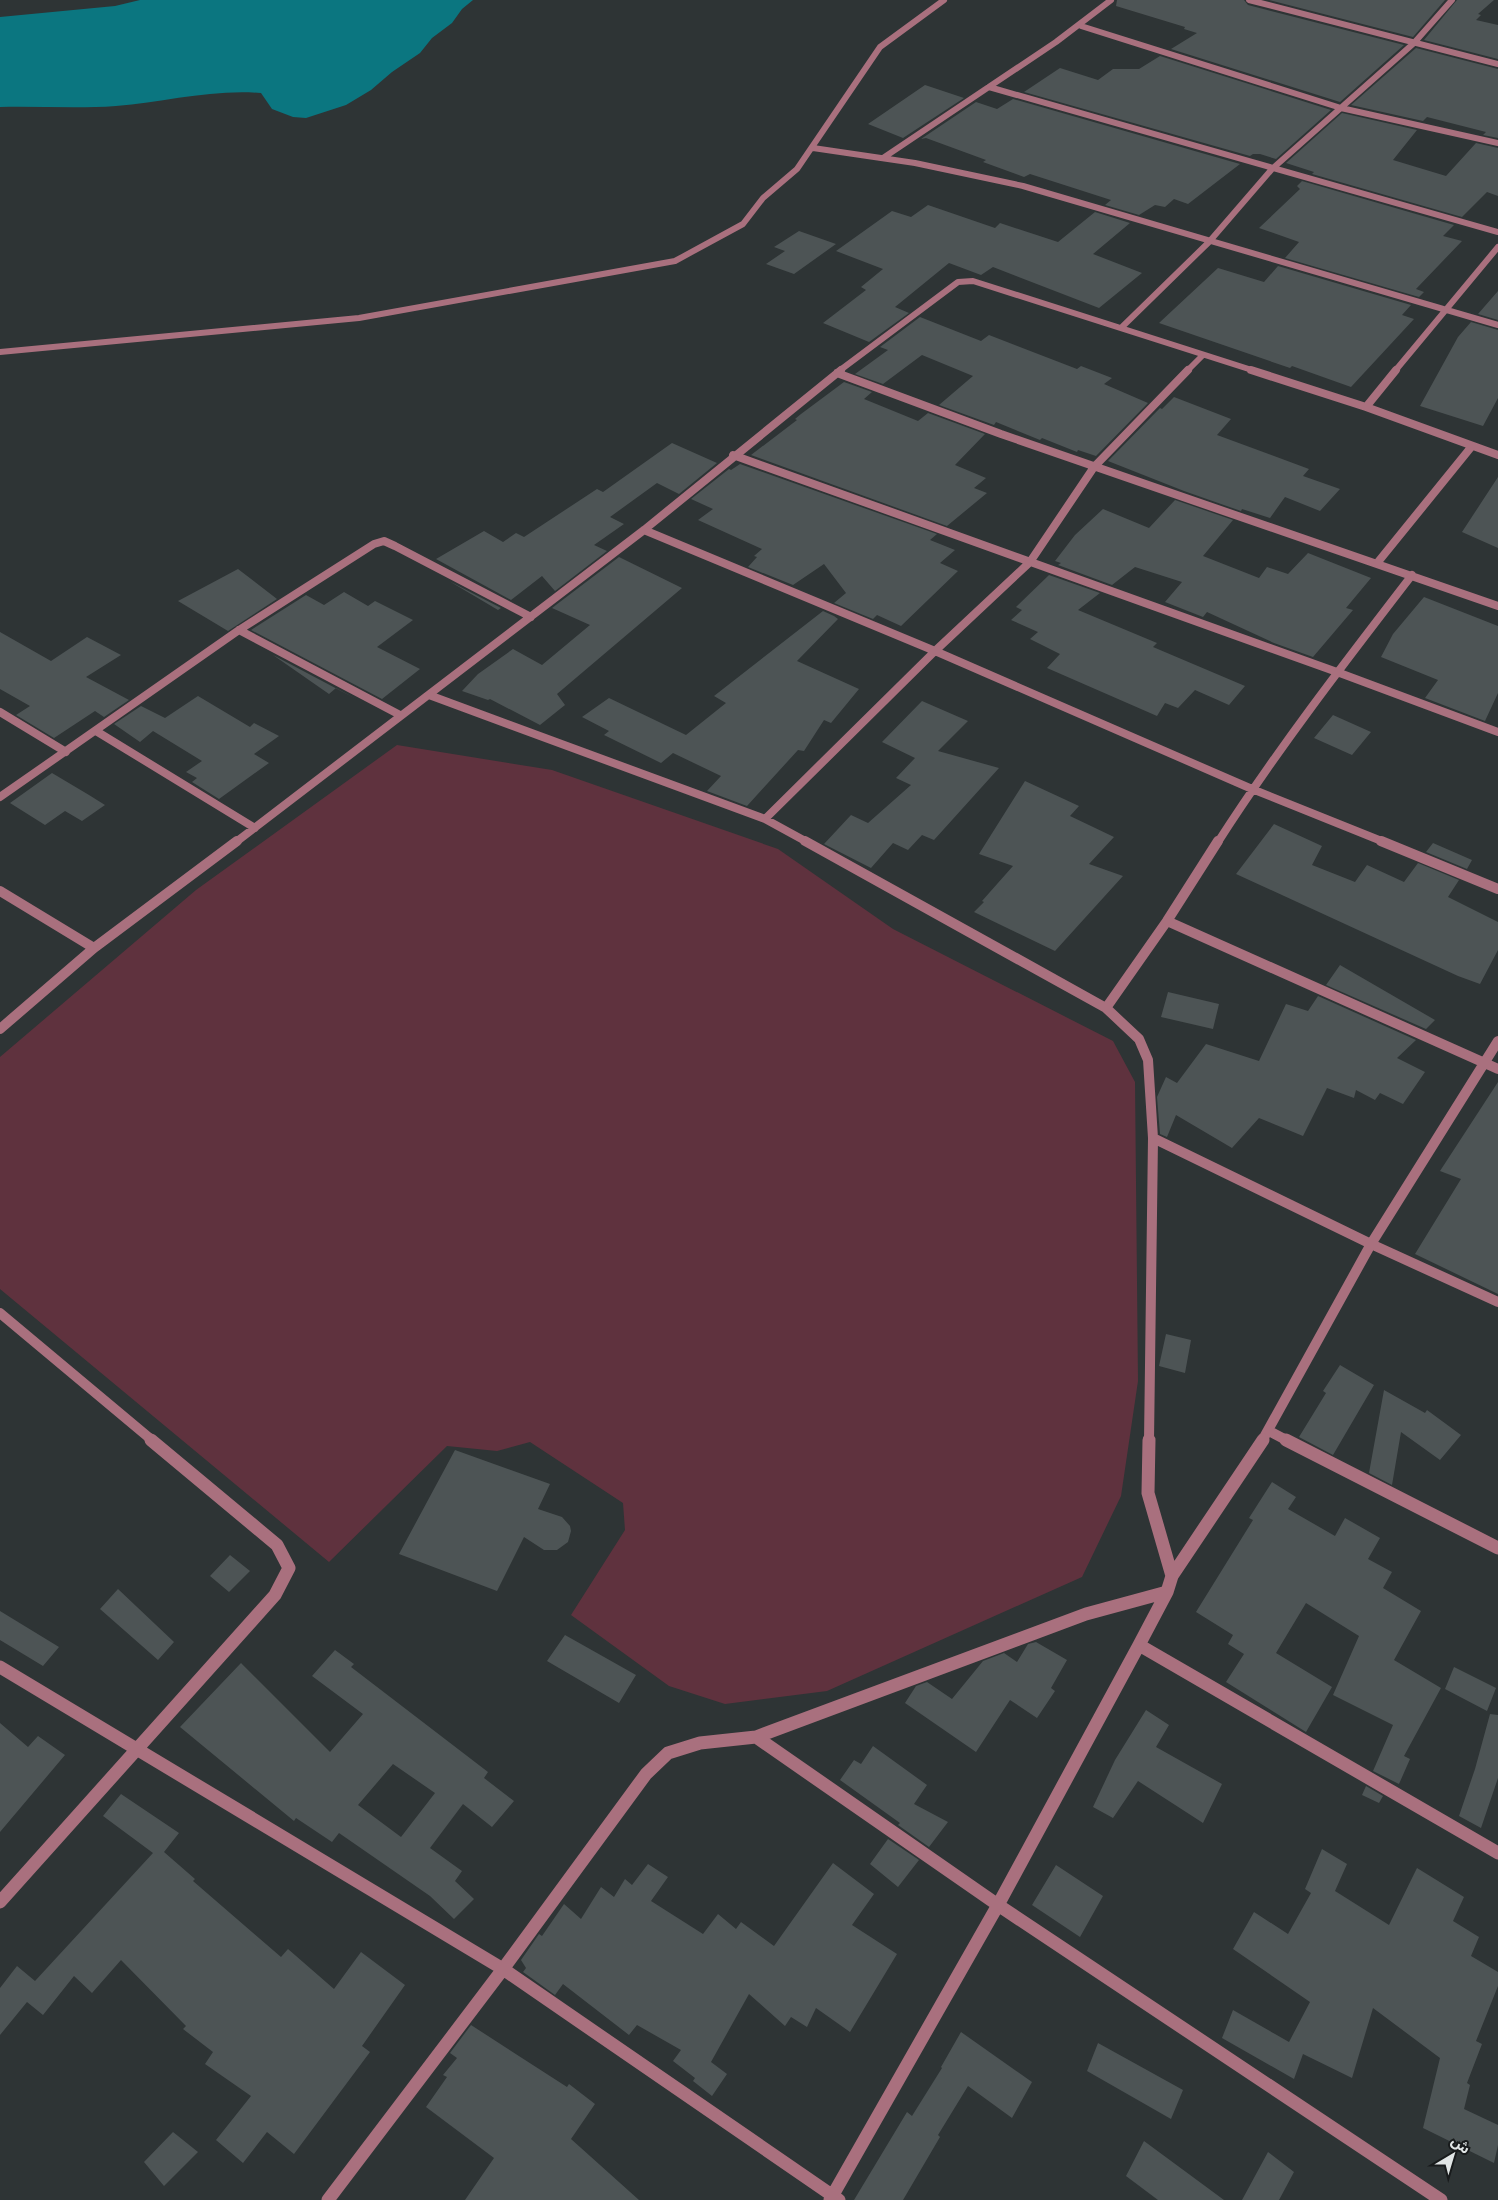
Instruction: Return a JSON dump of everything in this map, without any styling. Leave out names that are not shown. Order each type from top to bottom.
[{"type":"street","points":[[0,352],[359,318],[429,307],[675,261],[743,224],[764,198],[797,169],[880,47],[944,0]]},
{"type":"street","points":[[883,158],[920,131],[1081,26],[1111,0]]},
{"type":"street","points":[[1249,0],[1498,64]]},
{"type":"street","points":[[1121,328],[1210,242],[1272,169],[1414,43],[1452,0]]},
{"type":"street","points":[[1081,26],[1341,108],[1498,143]]},
{"type":"street","points":[[989,87],[1498,232]]},
{"type":"street","points":[[813,148],[883,158],[1024,186],[1498,325]]},
{"type":"street","points":[[1366,407],[1498,247]]},
{"type":"street","points":[[0,1029],[94,948],[255,828],[400,715],[430,695],[644,530],[733,455],[837,373],[958,282],[964,280],[974,281],[1121,328],[1366,407],[1498,455]]},
{"type":"street","points":[[764,819],[935,651],[1030,562],[1094,467],[1202,355]]},
{"type":"street","points":[[837,373],[1094,467],[1378,562],[1498,606]]},
{"type":"street","points":[[1378,562],[1472,446]]},
{"type":"street","points":[[733,455],[1337,672],[1498,732]]},
{"type":"street","points":[[644,530],[935,651],[1252,789],[1498,889]]},
{"type":"street","points":[[0,797],[239,630],[374,544],[384,541],[532,616]]},
{"type":"street","points":[[1106,1008],[1167,921],[1252,789],[1337,672],[1412,575]]},
{"type":"street","points":[[239,630],[400,715]]},
{"type":"street","points":[[430,695],[764,819],[1106,1008],[1139,1039],[1148,1060],[1153,1138],[1148,1493],[1172,1576]]},
{"type":"street","points":[[0,712],[66,752]]},
{"type":"street","points":[[96,731],[255,828]]},
{"type":"street","points":[[0,891],[94,948]]},
{"type":"street","points":[[1167,921],[1498,1069]]},
{"type":"street","points":[[0,1667],[503,1969],[834,2199],[998,1905],[1139,1645],[1167,1592],[1172,1576],[1269,1431],[1371,1244],[1498,1041]]},
{"type":"street","points":[[1153,1138],[1371,1244],[1498,1302]]},
{"type":"street","points":[[0,1902],[275,1595],[289,1568],[277,1545],[2,1318]]},
{"type":"street","points":[[1269,1431],[1498,1548]]},
{"type":"street","points":[[328,2200],[503,1969],[646,1774],[668,1753],[700,1743],[756,1737],[1086,1614],[1167,1592]]},
{"type":"street","points":[[1139,1645],[1498,1853]]},
{"type":"street","points":[[756,1737],[998,1905],[1441,2200]]},
{"type":"shaded area","points":[[397,745],[552,770],[778,849],[893,929],[1113,1041],[1135,1082],[1138,1381],[1121,1496],[1082,1577],[827,1691],[725,1704],[669,1686],[571,1615],[625,1530],[623,1503],[530,1442],[497,1451],[447,1446],[329,1562],[0,1289],[0,1057],[196,890]]},
{"type":"water","points":[[140,0],[473,0],[462,9],[452,23],[432,38],[420,53],[392,72],[371,90],[346,105],[306,118],[293,117],[272,109],[261,93],[243,92],[206,94],[116,106],[0,107],[0,17],[115,6]]},
{"type":"building","points":[[1117,0],[1244,0],[1248,5],[1404,45],[1340,102],[1171,49],[1197,33],[1184,29],[1185,27],[1116,6]]},
{"type":"building","points":[[1269,0],[1445,0],[1413,37]]},
{"type":"building","points":[[1457,0],[1494,0],[1478,14],[1481,15],[1476,20],[1498,25],[1498,59],[1424,40]]},
{"type":"building","points":[[1416,48],[1498,69],[1498,138],[1483,135],[1486,132],[1427,117],[1423,121],[1351,105]]},
{"type":"building","points":[[1160,56],[1331,110],[1276,159],[1260,154],[1250,156],[1024,92],[1060,68],[1098,80],[1113,69],[1139,69]]},
{"type":"building","points":[[925,85],[964,98],[903,138],[868,124]]},
{"type":"building","points":[[1013,99],[1240,164],[1188,204],[1174,199],[1165,207],[1155,205],[1139,215],[1105,205],[1111,200],[1030,174],[1024,177],[983,162],[986,160],[926,138],[921,139],[976,102],[997,109]]},
{"type":"building","points":[[1342,113],[1417,130],[1393,160],[1446,176],[1476,143],[1498,148],[1498,196],[1487,192],[1462,217],[1312,174],[1314,172],[1286,163]]},
{"type":"building","points":[[1302,181],[1454,225],[1443,236],[1462,241],[1416,289],[1424,292],[1419,297],[1285,258],[1299,242],[1259,228],[1300,189],[1297,186]]},
{"type":"building","points":[[928,205],[995,228],[1000,223],[1058,242],[1095,212],[1130,223],[1093,254],[1142,273],[1099,308],[993,267],[981,275],[949,263],[895,307],[909,313],[869,342],[823,323],[866,290],[861,287],[883,269],[836,251],[892,211],[911,217]]},
{"type":"building","points":[[799,231],[836,244],[794,274],[766,264],[785,251],[774,247]]},
{"type":"building","points":[[1278,266],[1411,305],[1402,315],[1414,319],[1351,387],[1159,323],[1218,268],[1264,282]]},
{"type":"building","points":[[1498,291],[1498,320],[1478,314]]},
{"type":"building","points":[[920,317],[981,341],[989,335],[1077,369],[1081,366],[1112,378],[1104,384],[1148,403],[1096,456],[1078,450],[1077,452],[1042,438],[1040,440],[996,422],[994,425],[939,405],[973,376],[922,355],[883,384],[855,374],[888,350],[880,347]]},
{"type":"building","points":[[1471,322],[1498,330],[1498,398],[1483,426],[1420,406],[1458,337]]},
{"type":"building","points":[[844,382],[872,392],[864,399],[918,421],[928,413],[985,434],[955,465],[986,478],[974,488],[987,493],[947,526],[751,455]]},
{"type":"building","points":[[1174,397],[1231,419],[1217,435],[1309,469],[1303,476],[1340,489],[1320,511],[1285,497],[1270,518],[1242,509],[1241,511],[1184,491],[1108,461],[1160,408],[1162,409]]},
{"type":"building","points":[[672,443],[717,463],[679,494],[657,483],[610,517],[624,524],[594,545],[607,551],[555,591],[542,576],[511,600],[436,559],[484,531],[503,542],[516,533],[524,537],[597,489],[603,492]]},
{"type":"building","points":[[740,464],[937,534],[930,540],[955,550],[940,563],[958,571],[901,626],[877,615],[873,619],[834,603],[846,593],[824,564],[793,585],[748,567],[757,557],[754,556],[762,549],[698,520],[713,509],[691,499],[729,469],[731,470]]},
{"type":"building","points":[[1498,477],[1498,548],[1462,532]]},
{"type":"building","points":[[1175,500],[1233,520],[1203,556],[1259,578],[1267,567],[1288,574],[1308,553],[1371,578],[1346,608],[1353,610],[1313,657],[1274,643],[1207,612],[1203,617],[1165,602],[1182,582],[1135,567],[1112,585],[1058,565],[1061,563],[1055,561],[1075,535],[1103,509],[1149,528]]},
{"type":"building","points":[[619,557],[682,588],[557,694],[565,705],[540,725],[490,699],[488,700],[462,691],[478,674],[513,649],[542,665],[590,625],[552,608]]},
{"type":"building","points":[[238,569],[277,599],[228,631],[178,601]]},
{"type":"building","points":[[1049,575],[1100,593],[1078,610],[1157,643],[1153,647],[1245,686],[1229,705],[1195,690],[1178,708],[1165,703],[1157,716],[1047,668],[1060,654],[1030,639],[1038,632],[1011,620],[1022,610],[1016,607]]},
{"type":"building","points":[[449,581],[501,608],[498,610]]},
{"type":"building","points":[[344,592],[368,606],[375,601],[413,620],[377,647],[420,669],[382,699],[251,630],[306,595],[324,605]]},
{"type":"building","points":[[1424,597],[1498,626],[1498,693],[1485,721],[1425,698],[1438,680],[1381,657],[1393,634]]},
{"type":"building","points":[[823,611],[838,619],[797,661],[859,689],[831,723],[824,720],[804,751],[798,750],[747,806],[707,791],[721,776],[673,753],[661,763],[604,735],[609,731],[582,717],[609,698],[686,735],[726,703],[714,696]]},
{"type":"building","points":[[0,632],[51,661],[87,637],[121,655],[86,677],[129,700],[104,717],[95,711],[54,738],[16,715],[30,706],[0,689]]},
{"type":"building","points":[[273,655],[336,688],[329,694]]},
{"type":"building","points":[[198,696],[250,727],[254,723],[279,736],[254,754],[269,763],[219,799],[192,782],[197,778],[186,772],[202,761],[153,731],[140,742],[114,724],[141,706],[165,718]]},
{"type":"building","points":[[922,701],[968,721],[938,751],[999,768],[934,840],[922,835],[908,850],[893,843],[871,868],[824,844],[851,815],[868,823],[911,785],[896,778],[915,758],[882,742]]},
{"type":"building","points":[[1333,715],[1371,732],[1352,755],[1314,738]]},
{"type":"building","points":[[52,773],[105,805],[82,821],[65,811],[45,825],[10,803]]},
{"type":"building","points":[[1025,781],[1079,806],[1070,816],[1114,837],[1089,864],[1123,876],[1055,951],[974,912],[1013,866],[979,854]]},
{"type":"building","points":[[1274,824],[1322,846],[1312,865],[1355,882],[1367,865],[1404,882],[1418,863],[1459,880],[1448,897],[1498,922],[1498,950],[1480,984],[1458,976],[1236,874]]},
{"type":"building","points":[[1433,843],[1472,860],[1467,869],[1426,852]]},
{"type":"building","points":[[1340,965],[1435,1020],[1426,1029],[1326,985]]},
{"type":"building","points":[[1168,992],[1219,1004],[1213,1029],[1161,1017]]},
{"type":"building","points":[[1318,996],[1416,1040],[1397,1058],[1425,1072],[1403,1104],[1380,1093],[1375,1100],[1356,1090],[1354,1098],[1327,1088],[1303,1136],[1259,1118],[1232,1148],[1176,1115],[1167,1137],[1160,1134],[1157,1097],[1166,1077],[1177,1083],[1206,1044],[1259,1061],[1286,1004],[1308,1011]]},
{"type":"building","points":[[1498,1082],[1498,1294],[1415,1254],[1461,1179],[1440,1171]]},
{"type":"building","points":[[1166,1334],[1191,1340],[1185,1373],[1159,1366]]},
{"type":"building","points":[[1340,1365],[1374,1385],[1333,1455],[1299,1437],[1326,1393],[1323,1391]]},
{"type":"building","points":[[1384,1390],[1425,1413],[1427,1410],[1461,1435],[1440,1460],[1401,1432],[1392,1485],[1369,1473]]},
{"type":"building","points":[[455,1450],[550,1484],[538,1509],[562,1517],[570,1526],[571,1531],[568,1542],[557,1550],[544,1550],[524,1537],[497,1591],[399,1554]]},
{"type":"building","points":[[1272,1482],[1296,1497],[1288,1509],[1335,1536],[1345,1518],[1380,1538],[1368,1559],[1392,1572],[1383,1588],[1421,1611],[1394,1660],[1441,1688],[1404,1756],[1410,1759],[1399,1784],[1373,1771],[1393,1725],[1333,1695],[1359,1636],[1306,1603],[1276,1653],[1332,1687],[1306,1732],[1226,1682],[1244,1654],[1228,1644],[1233,1635],[1196,1612],[1253,1520],[1249,1518]]},
{"type":"building","points":[[230,1555],[250,1571],[229,1592],[210,1576]]},
{"type":"building","points":[[118,1589],[174,1642],[158,1660],[100,1609]]},
{"type":"building","points":[[0,1611],[59,1647],[43,1666],[0,1640]]},
{"type":"building","points":[[565,1635],[636,1675],[619,1703],[547,1661]]},
{"type":"building","points":[[1036,1642],[1067,1660],[1051,1688],[1055,1691],[1037,1718],[1010,1700],[976,1752],[905,1703],[916,1686],[927,1682],[952,1699],[983,1661],[1004,1653],[1017,1662],[1028,1644]]},
{"type":"building","points":[[335,1650],[354,1664],[351,1667],[488,1772],[484,1778],[514,1801],[492,1827],[463,1804],[430,1848],[462,1871],[455,1881],[474,1899],[454,1919],[430,1896],[339,1833],[332,1842],[296,1818],[294,1821],[180,1727],[241,1663],[330,1752],[363,1714],[312,1676]],"holes":[[[393,1764],[435,1793],[401,1837],[358,1805]]]},
{"type":"building","points":[[1454,1667],[1496,1688],[1487,1711],[1445,1689]]},
{"type":"building","points":[[1146,1710],[1169,1725],[1156,1747],[1222,1784],[1203,1823],[1138,1781],[1113,1818],[1093,1807],[1115,1760]]},
{"type":"building","points":[[1490,1714],[1498,1715],[1498,1778],[1481,1828],[1459,1816],[1475,1769]]},
{"type":"building","points":[[0,1723],[28,1747],[38,1736],[65,1755],[0,1832]]},
{"type":"building","points":[[873,1746],[927,1785],[914,1804],[948,1822],[929,1847],[898,1825],[900,1823],[840,1780],[854,1760],[861,1764]]},
{"type":"building","points":[[1366,1786],[1383,1796],[1379,1803],[1362,1795]]},
{"type":"building","points":[[121,1794],[179,1833],[164,1852],[195,1879],[193,1881],[281,1957],[288,1949],[334,1989],[361,1952],[405,1985],[362,2046],[370,2052],[294,2154],[267,2132],[243,2163],[216,2140],[251,2096],[205,2064],[213,2052],[183,2029],[186,2026],[121,1960],[92,1993],[74,1976],[43,2015],[27,2002],[0,2035],[0,1988],[17,1966],[35,1981],[153,1853],[103,1816]]},
{"type":"building","points":[[888,1839],[919,1860],[898,1887],[870,1864]]},
{"type":"building","points":[[1322,1849],[1347,1864],[1335,1891],[1389,1925],[1417,1868],[1464,1897],[1453,1921],[1479,1937],[1471,1956],[1498,1972],[1498,1986],[1476,2041],[1482,2044],[1467,2083],[1470,2085],[1464,2109],[1498,2125],[1498,2145],[1494,2163],[1423,2128],[1440,2058],[1373,2008],[1352,2078],[1303,2054],[1294,2079],[1222,2038],[1233,2010],[1289,2042],[1310,2002],[1233,1949],[1254,1912],[1288,1934],[1311,1893],[1305,1889]]},
{"type":"building","points":[[833,1863],[874,1894],[852,1925],[897,1954],[850,2032],[816,2008],[807,2027],[791,2017],[785,2026],[749,1994],[711,2062],[727,2074],[712,2096],[693,2081],[695,2078],[673,2061],[681,2050],[637,2025],[629,2035],[563,1984],[555,1995],[523,1972],[526,1968],[521,1960],[539,1934],[542,1936],[564,1904],[581,1919],[601,1887],[614,1897],[625,1879],[632,1885],[648,1864],[668,1877],[651,1901],[703,1934],[718,1914],[736,1929],[741,1922],[774,1946]]},
{"type":"building","points":[[1056,1865],[1103,1896],[1080,1937],[1032,1905]]},
{"type":"building","points":[[471,2025],[567,2087],[569,2084],[595,2104],[571,2139],[639,2200],[465,2200],[494,2158],[426,2107],[447,2077],[443,2075],[457,2058],[450,2053]]},
{"type":"building","points":[[961,2032],[1032,2082],[1012,2118],[968,2086],[938,2135],[940,2137],[903,2200],[854,2200],[907,2112],[912,2116],[942,2068]]},
{"type":"building","points":[[1098,2043],[1183,2090],[1171,2119],[1087,2071]]},
{"type":"building","points":[[173,2132],[198,2152],[164,2186],[144,2162]]},
{"type":"building","points":[[1144,2141],[1224,2200],[1158,2200],[1126,2176]]},
{"type":"building","points":[[1268,2152],[1294,2172],[1279,2200],[1242,2200]]}]
